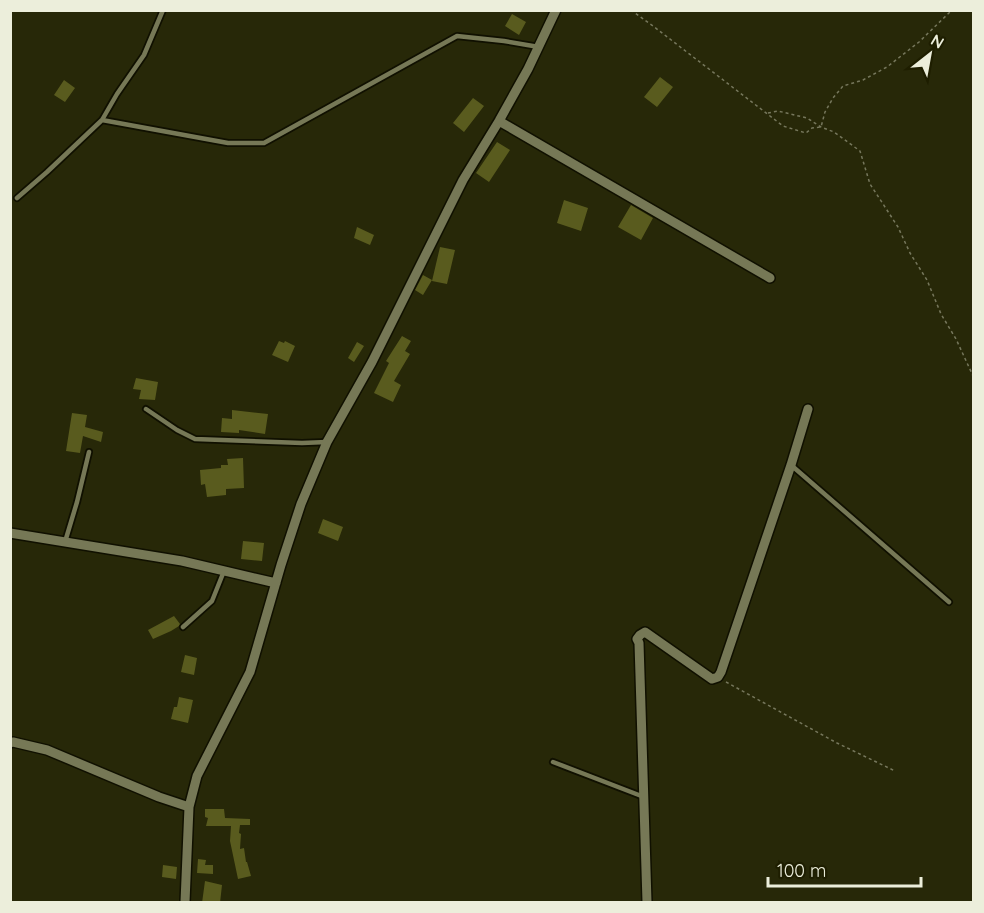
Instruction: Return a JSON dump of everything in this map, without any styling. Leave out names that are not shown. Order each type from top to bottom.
[{"type":"street","points":[[185,903],[189,807],[197,776],[250,672],[301,504],[327,442],[372,362],[463,180],[528,69],[556,10]]},
{"type":"street","points":[[499,121],[770,278]]},
{"type":"street","points":[[647,903],[638,639],[645,632],[712,678],[718,677],[808,409]]},
{"type":"street","points":[[10,533],[182,561],[276,583]]},
{"type":"street","points":[[10,743],[47,750],[159,797],[189,807]]},
{"type":"lane","points":[[17,198],[102,120],[144,55],[163,10]]},
{"type":"lane","points":[[102,120],[228,143],[264,143],[457,36],[538,47]]},
{"type":"lane","points":[[146,409],[195,439],[327,442]]},
{"type":"lane","points":[[64,542],[77,502],[89,452]]},
{"type":"lane","points":[[791,465],[949,602]]},
{"type":"lane","points":[[183,627],[212,601],[224,571]]},
{"type":"lane","points":[[553,762],[644,797]]},
{"type":"path","points":[[631,10],[783,126],[806,133],[812,128],[821,127]]},
{"type":"path","points":[[821,127],[825,112],[843,86],[863,80],[887,67],[919,42],[952,10]]},
{"type":"path","points":[[767,113],[778,111],[807,118],[834,132],[860,151],[870,184],[898,227],[909,253],[927,280],[941,314],[956,339],[974,378]]},
{"type":"path","points":[[718,677],[837,743],[895,771]]},
{"type":"building","points":[[512,14],[526,22],[519,35],[505,26]]},
{"type":"building","points":[[660,77],[673,87],[657,107],[644,97]]},
{"type":"building","points":[[64,80],[75,88],[65,102],[54,95]]},
{"type":"building","points":[[473,98],[484,106],[464,132],[453,123]]},
{"type":"building","points":[[497,142],[510,150],[489,182],[476,173]]},
{"type":"building","points":[[564,200],[588,208],[581,231],[557,223]]},
{"type":"building","points":[[631,205],[653,218],[641,240],[618,227]]},
{"type":"building","points":[[357,227],[374,235],[370,245],[354,238]]},
{"type":"building","points":[[440,247],[455,250],[447,284],[432,281]]},
{"type":"building","points":[[423,275],[432,280],[423,295],[415,290]]},
{"type":"building","points":[[402,336],[411,341],[405,351],[410,354],[394,381],[401,385],[393,402],[374,393],[389,363],[386,361]]},
{"type":"building","points":[[279,341],[295,346],[288,362],[272,355]]},
{"type":"building","points":[[357,342],[364,346],[354,362],[348,358]]},
{"type":"building","points":[[136,378],[158,382],[155,400],[139,399],[141,390],[133,389]]},
{"type":"building","points":[[232,410],[268,414],[265,434],[239,430],[239,433],[221,432],[222,418],[232,419]]},
{"type":"building","points":[[72,413],[87,415],[85,427],[103,432],[101,442],[83,436],[80,453],[66,451]]},
{"type":"building","points":[[243,458],[244,488],[226,489],[226,495],[207,497],[205,484],[201,485],[200,470],[221,468],[221,465],[228,465],[227,459]]},
{"type":"building","points":[[323,519],[343,527],[338,541],[318,533]]},
{"type":"building","points":[[243,541],[264,543],[262,561],[241,559]]},
{"type":"building","points":[[174,616],[179,626],[153,639],[148,630]]},
{"type":"building","points":[[185,655],[197,658],[194,675],[181,672]]},
{"type":"building","points":[[179,697],[193,700],[188,723],[171,719]]},
{"type":"building","points":[[205,809],[224,809],[225,818],[250,819],[250,825],[240,825],[239,833],[241,834],[240,849],[244,848],[251,876],[238,879],[230,841],[231,826],[206,826],[208,818],[205,817]]},
{"type":"building","points":[[198,859],[206,860],[205,865],[213,865],[213,874],[197,873]]},
{"type":"building","points":[[163,865],[177,867],[176,879],[162,877]]},
{"type":"building","points":[[205,881],[222,885],[220,903],[202,903]]}]
